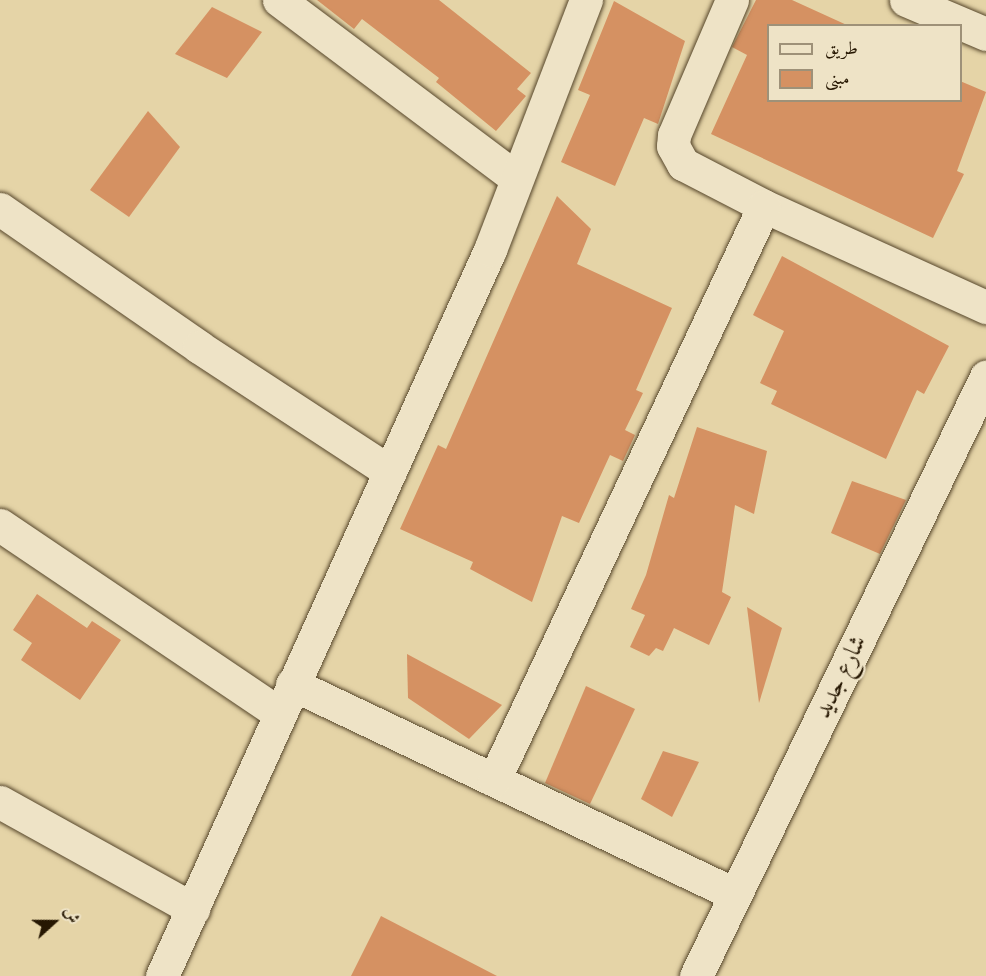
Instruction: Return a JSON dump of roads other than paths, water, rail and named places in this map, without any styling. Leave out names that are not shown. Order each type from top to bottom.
[{"type":"street","points":[[279,0],[515,177]]},
{"type":"street","points":[[162,976],[489,250],[515,177],[586,0]]},
{"type":"street","points":[[732,0],[674,135],[673,146],[683,165],[764,206],[986,307]]},
{"type":"street","points":[[906,0],[986,34]]},
{"type":"street","points":[[494,780],[764,206]]},
{"type":"street","points":[[0,209],[199,347],[390,472]]},
{"type":"street","name":"شارع جديد","points":[[696,976],[986,377]]},
{"type":"street","points":[[0,525],[279,713]]},
{"type":"street","points":[[292,684],[735,894]]},
{"type":"street","points":[[0,802],[193,909]]}]
